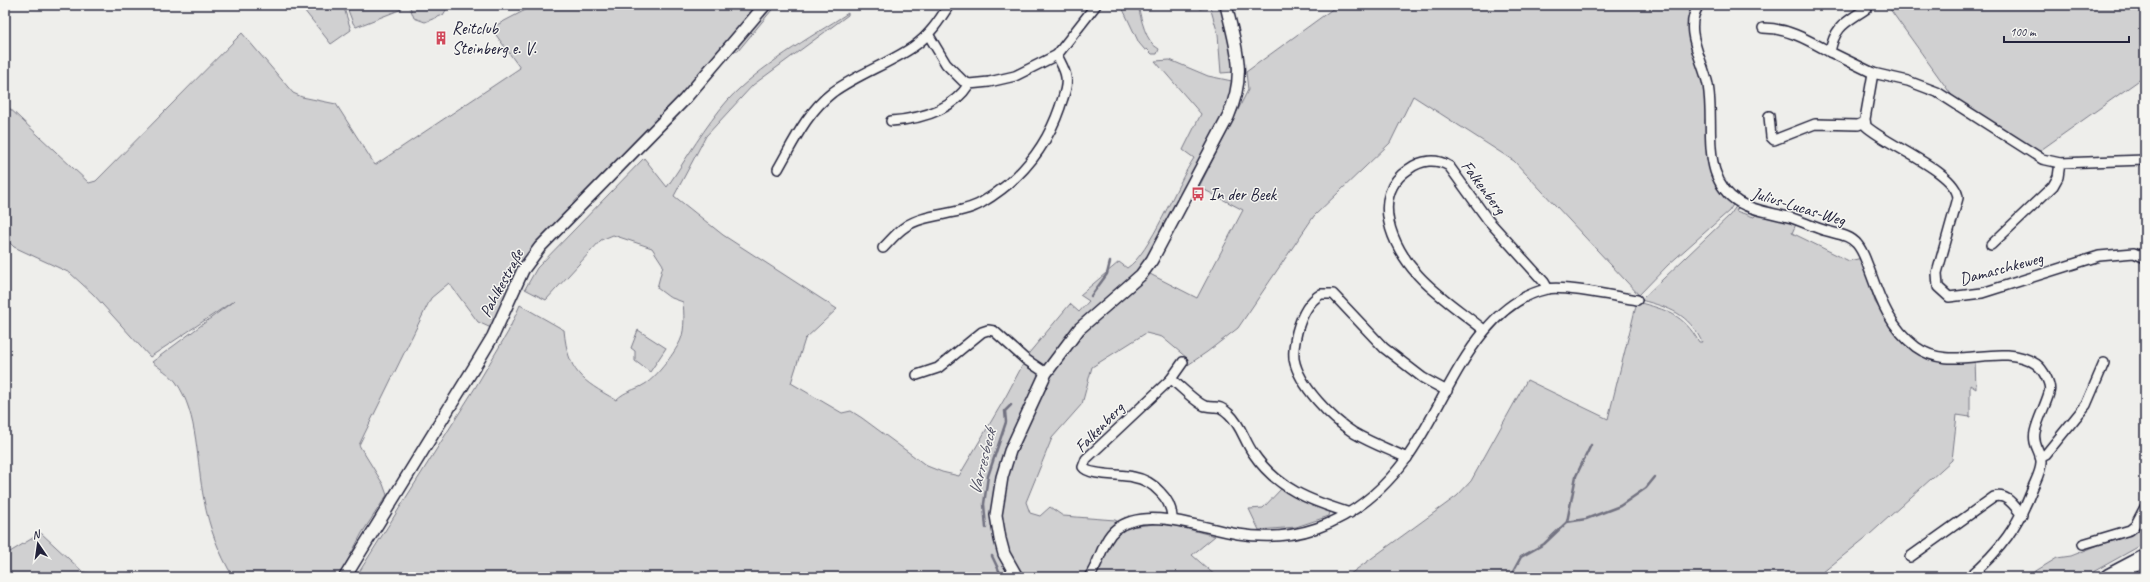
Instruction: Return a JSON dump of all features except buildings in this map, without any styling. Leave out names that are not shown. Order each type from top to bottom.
[{"type":"highway","points":[[2109,577],[2145,558]]},
{"type":"street","name":"Pahlkestraße","points":[[344,577],[493,336],[523,270],[540,247],[684,100],[765,5]]},
{"type":"street","points":[[778,169],[807,120],[824,100],[857,77],[913,46],[928,34],[949,5]]},
{"type":"street","points":[[891,122],[908,120],[943,108],[963,93],[969,84],[1016,76],[1057,55],[1096,5]]},
{"type":"street","points":[[1017,577],[1004,554],[1000,539],[997,503],[1002,477],[1010,451],[1046,373],[1079,330],[1141,275],[1152,260],[1222,131],[1235,101],[1240,77],[1239,64],[1226,5]]},
{"type":"street","name":"Julius-Lucas-Weg","points":[[1699,5],[1694,18],[1693,33],[1708,86],[1711,144],[1715,170],[1728,194],[1736,202],[1749,208],[1794,219],[1824,231],[1845,236],[1856,243],[1866,260],[1883,307],[1902,334],[1919,348],[1943,359],[1988,354],[2022,358],[2038,365],[2050,386],[2050,392],[2038,420],[2034,434],[2034,443],[2040,457],[2041,465],[2022,515],[1998,550],[1969,577]]},
{"type":"street","points":[[1830,52],[1833,36],[1838,29],[1867,8]]},
{"type":"street","points":[[1762,28],[1776,28],[1797,34],[1873,73],[1908,81],[1937,92],[2042,159],[2060,163],[2145,160]]},
{"type":"street","points":[[928,34],[946,64],[969,84]]},
{"type":"street","points":[[883,248],[905,226],[917,221],[954,213],[980,204],[1010,183],[1027,166],[1044,144],[1056,120],[1066,91],[1066,78],[1057,55]]},
{"type":"street","points":[[1769,116],[1771,137],[1774,140],[1815,124],[1858,126],[1865,122],[1873,73]]},
{"type":"street","name":"Damaschkeweg","points":[[1865,122],[1871,131],[1945,177],[1958,191],[1958,198],[1937,273],[1938,287],[1949,297],[1982,293],[2100,256],[2134,253],[2145,258]]},
{"type":"street","name":"Falkenberg","points":[[1484,330],[1418,275],[1399,248],[1390,224],[1387,201],[1390,189],[1395,181],[1410,168],[1426,161],[1444,163],[1449,166],[1488,220],[1544,282],[1548,289]]},
{"type":"street","name":"Damaschkeweg","points":[[1991,245],[2053,186],[2058,177],[2060,163]]},
{"type":"street","points":[[1089,577],[1100,558],[1106,542],[1116,529],[1138,520],[1172,519],[1237,534],[1271,537],[1316,528],[1350,513],[1385,484],[1407,458],[1484,330],[1511,306],[1548,289],[1558,288],[1637,300]]},
{"type":"street","points":[[1407,458],[1354,433],[1322,406],[1310,391],[1296,366],[1294,350],[1299,326],[1309,305],[1321,294],[1333,294],[1384,348],[1423,378],[1447,391]]},
{"type":"street","points":[[917,374],[938,368],[982,332],[988,330],[995,332],[1025,359],[1046,373]]},
{"type":"street","name":"Falkenberg","points":[[1172,519],[1169,504],[1162,493],[1151,484],[1133,477],[1089,472],[1083,467],[1086,458],[1171,379],[1183,362]]},
{"type":"street","points":[[2040,457],[2046,454],[2086,405],[2104,364]]},
{"type":"street","points":[[1171,379],[1204,406],[1220,406],[1236,420],[1247,445],[1259,463],[1286,486],[1306,498],[1350,513]]},
{"type":"street","points":[[1910,557],[1994,497],[2000,495],[2005,497],[2022,515]]},
{"type":"street","points":[[2083,544],[2130,530],[2135,526],[2145,507]]},
{"type":"shaded area","points":[[300,5],[343,5],[351,30],[331,44]]},
{"type":"shaded area","points":[[346,5],[400,5],[402,9],[356,27]]},
{"type":"shaded area","points":[[409,5],[447,5],[448,7],[443,15],[425,22],[414,18]]},
{"type":"shaded area","points":[[535,5],[776,5],[738,51],[722,50],[686,93],[538,241],[523,260],[491,328],[478,322],[449,283],[431,298],[359,445],[383,484],[387,495],[362,533],[339,577],[233,577],[223,559],[206,510],[201,485],[196,439],[189,409],[174,379],[152,362],[235,300],[150,357],[93,294],[70,273],[14,247],[5,238],[5,104],[89,183],[96,181],[242,33],[293,93],[302,97],[336,104],[375,165],[520,68],[491,28]]},
{"type":"shaded area","points":[[1121,5],[1138,5],[1142,23],[1147,35],[1154,46],[1159,49],[1157,54],[1152,54],[1147,49],[1145,50],[1139,43]]},
{"type":"shaded area","points":[[1199,5],[1223,5],[1234,59],[1234,72],[1221,73],[1218,34],[1210,7],[1200,9]]},
{"type":"shaded area","points":[[1338,5],[1694,5],[1692,10],[1708,110],[1705,120],[1706,138],[1709,139],[1709,150],[1734,203],[1729,211],[1668,265],[1639,295],[1514,161],[1413,96],[1390,143],[1314,216],[1238,328],[1179,371],[1187,358],[1162,337],[1146,333],[1092,367],[1082,404],[1052,438],[1026,502],[1030,513],[1040,516],[1050,507],[1063,516],[1115,520],[1128,527],[1164,523],[1215,536],[1192,555],[1217,577],[356,577],[475,388],[508,332],[520,305],[564,330],[569,356],[578,373],[594,387],[616,400],[623,394],[650,381],[660,370],[675,350],[681,339],[684,325],[684,311],[683,302],[669,297],[657,288],[663,265],[652,248],[613,235],[601,240],[546,300],[525,289],[537,268],[644,158],[667,187],[712,120],[740,88],[769,64],[848,13],[848,15],[753,85],[706,136],[674,196],[723,235],[837,309],[805,339],[791,383],[842,413],[851,411],[927,466],[942,472],[959,476],[1005,398],[1029,353],[1070,304],[1079,312],[1089,301],[1080,295],[1119,262],[1127,268],[1136,260],[1154,234],[1194,158],[1183,150],[1201,114],[1155,61],[1170,60],[1208,76],[1232,81],[1234,84],[1220,126],[1137,275],[1133,273],[1142,280],[1150,274],[1197,298],[1243,210],[1199,187],[1248,90],[1246,72]]},
{"type":"shaded area","points":[[1887,5],[2145,5],[2145,76],[2038,152],[1953,97]]},
{"type":"shaded area","points":[[1737,205],[1739,206],[1736,211],[1754,217],[1759,211],[1797,222],[1792,233],[1849,261],[1862,258],[1875,302],[1897,334],[1923,357],[1947,362],[1975,359],[1976,389],[1970,385],[1970,417],[1957,415],[1952,460],[1869,535],[1817,577],[1346,577],[1457,496],[1471,481],[1527,380],[1608,419],[1637,302],[1673,314],[1687,325],[1699,342],[1702,342],[1691,324],[1677,313],[1641,300],[1730,215]]},
{"type":"shaded area","points":[[638,330],[666,348],[650,372],[635,361],[635,351],[631,348]]},
{"type":"shaded area","points":[[1282,488],[1326,509],[1330,512],[1329,516],[1296,527],[1259,530],[1249,509],[1263,508]]},
{"type":"shaded area","points":[[2145,524],[2145,543],[2084,577],[2026,577],[2057,558],[2071,556],[2134,531]]},
{"type":"shaded area","points":[[41,533],[83,572],[94,574],[96,577],[5,577],[5,555]]},
{"type":"waterway","name":"Varresbeck","points":[[1091,296],[1107,274],[1110,262]]},
{"type":"waterway","name":"Varresbeck","points":[[986,528],[984,504],[988,476],[1006,422],[1005,411],[1011,405]]},
{"type":"waterway","points":[[1567,522],[1576,476],[1591,445]]},
{"type":"waterway","points":[[1510,577],[1521,557],[1544,544],[1567,522],[1586,519],[1620,506],[1646,488],[1655,477]]},
{"type":"waterway","name":"Varresbeck","points":[[992,556],[1002,577]]},
{"type":"place","name":"Reitclub Steinberg e. V.","points":[[441,38]]},
{"type":"place","name":"In der Beek","points":[[1198,194]]}]
